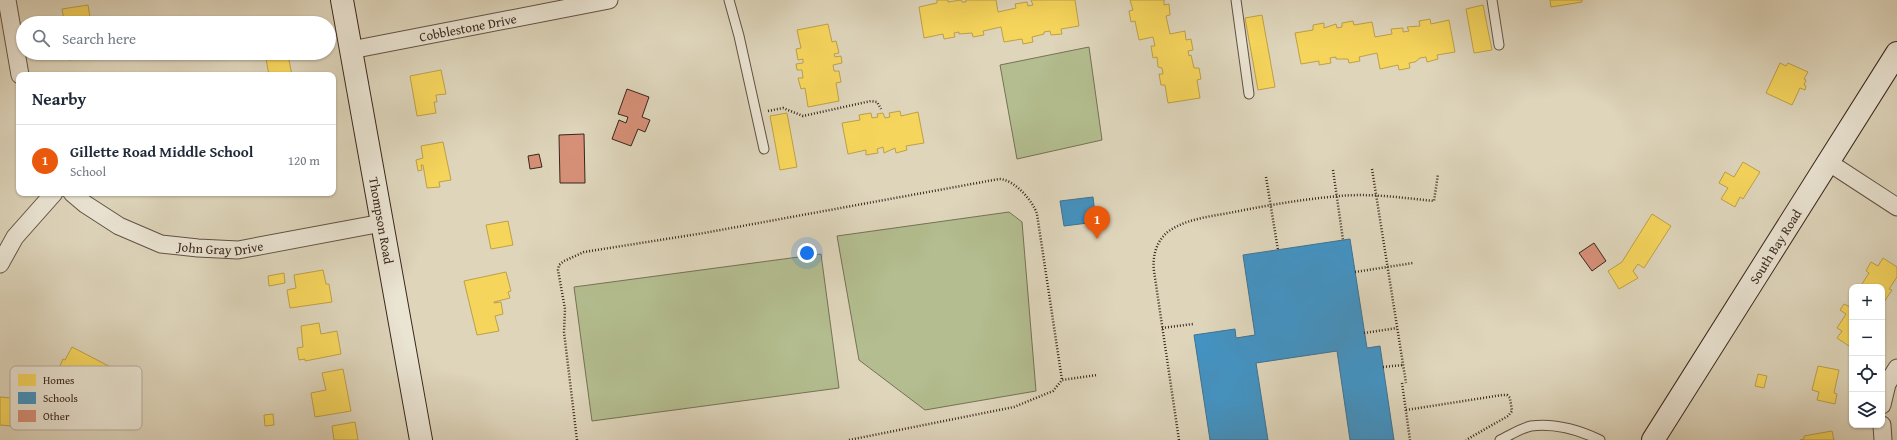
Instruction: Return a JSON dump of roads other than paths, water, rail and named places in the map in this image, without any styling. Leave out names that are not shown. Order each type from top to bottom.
[{"type":"street","points":[[7,0],[7,40],[19,72]]},
{"type":"street","name":"Thompson Road","points":[[342,0],[421,440]]},
{"type":"street","name":"Cobblestone Drive","points":[[351,50],[609,0]]},
{"type":"street","name":"South Bay Road","points":[[1654,440],[1897,53]]},
{"type":"street","points":[[1828,162],[1897,207]]},
{"type":"street","points":[[0,264],[15,237],[51,196]]},
{"type":"street","name":"John Gray Drive","points":[[76,196],[85,204],[119,226],[161,244],[198,248],[238,250],[382,223]]},
{"type":"street","points":[[1885,392],[1887,384],[1897,368]]},
{"type":"street","points":[[1882,428],[1883,440]]},
{"type":"lane","points":[[729,0],[739,36],[764,149]]},
{"type":"lane","points":[[1236,0],[1249,94]]},
{"type":"lane","points":[[1492,0],[1499,45]]},
{"type":"lane","points":[[1500,440],[1530,426],[1555,426],[1582,432],[1600,440]]},
{"type":"place","name":"Gillette Road Middle School","points":[[1097,239]]}]
